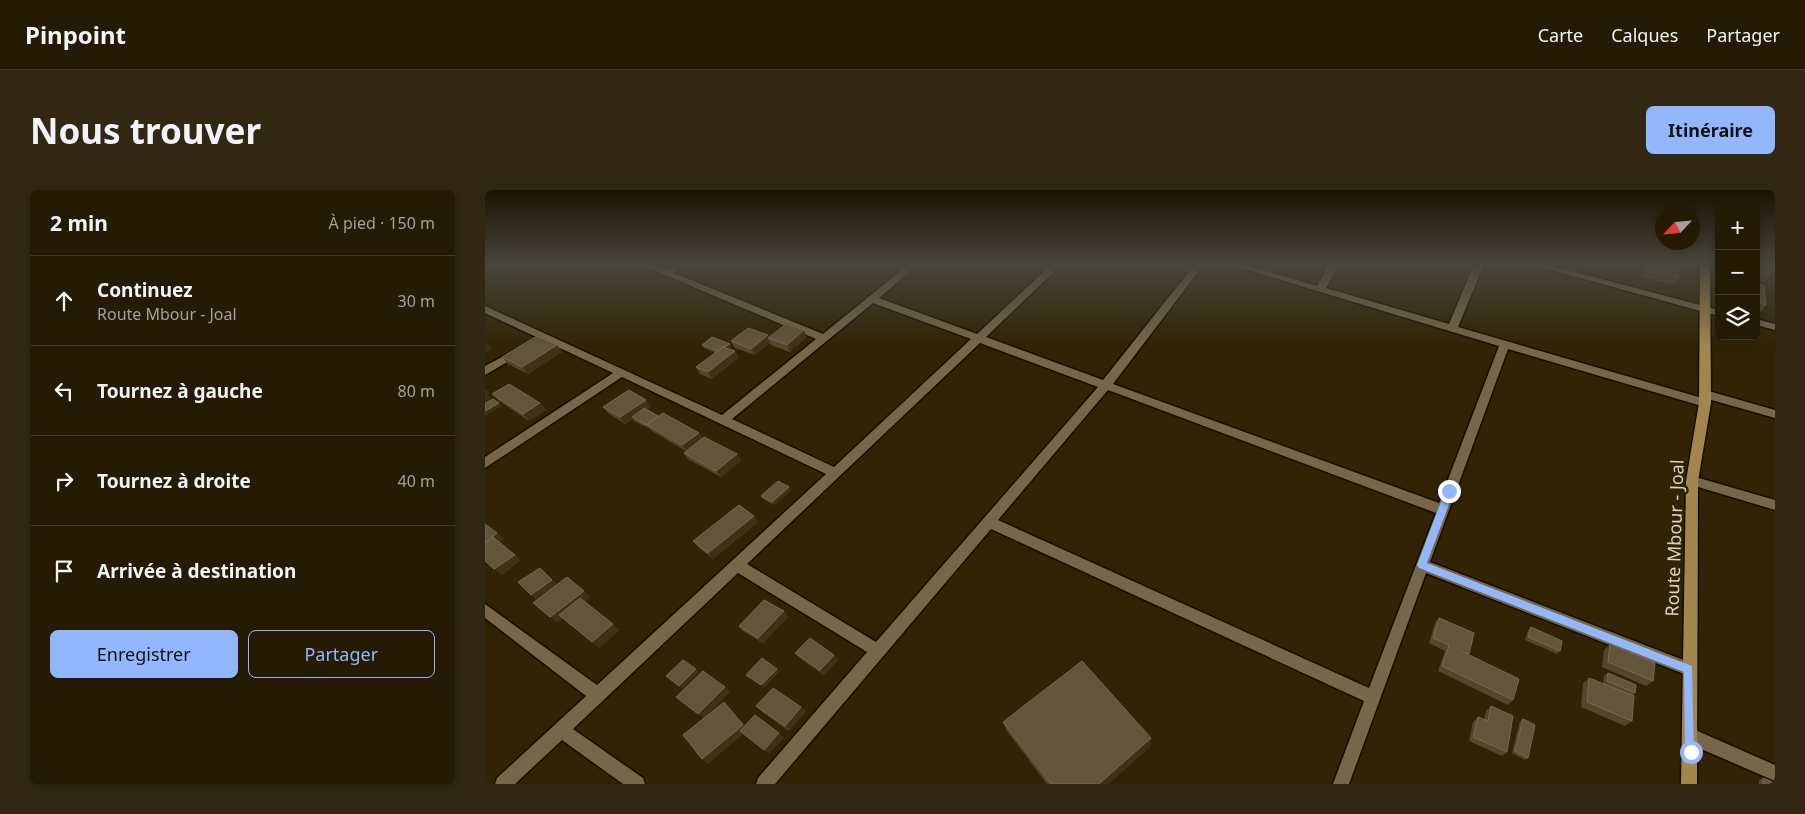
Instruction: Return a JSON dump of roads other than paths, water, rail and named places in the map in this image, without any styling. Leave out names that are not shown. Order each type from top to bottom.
[{"type":"main road","name":"Route Mbour - Joal","points":[[1689,784],[1691,736],[1689,669],[1693,481],[1705,398],[1705,292]]},
{"type":"street","points":[[710,292],[824,338]]},
{"type":"street","points":[[723,420],[881,292]]},
{"type":"street","points":[[503,784],[1029,292]]},
{"type":"street","points":[[764,784],[1105,386],[1178,292]]},
{"type":"street","points":[[1326,292],[1705,398],[1775,414]]},
{"type":"street","points":[[1453,328],[1468,292]]},
{"type":"street","points":[[1639,292],[1715,312]]},
{"type":"street","points":[[872,299],[1443,510]]},
{"type":"street","points":[[485,309],[535,341],[621,372],[836,472]]},
{"type":"street","points":[[1760,323],[1775,327]]},
{"type":"street","points":[[485,371],[535,341]]},
{"type":"street","points":[[1341,784],[1505,343]]},
{"type":"street","points":[[485,463],[621,372]]},
{"type":"street","points":[[1693,481],[1775,505]]},
{"type":"street","points":[[989,522],[1373,697]]},
{"type":"street","points":[[737,565],[878,651]]},
{"type":"street","points":[[1422,565],[1689,669]]},
{"type":"street","points":[[485,610],[598,695]]},
{"type":"street","points":[[561,730],[637,784]]},
{"type":"street","points":[[1691,736],[1775,773]]}]
